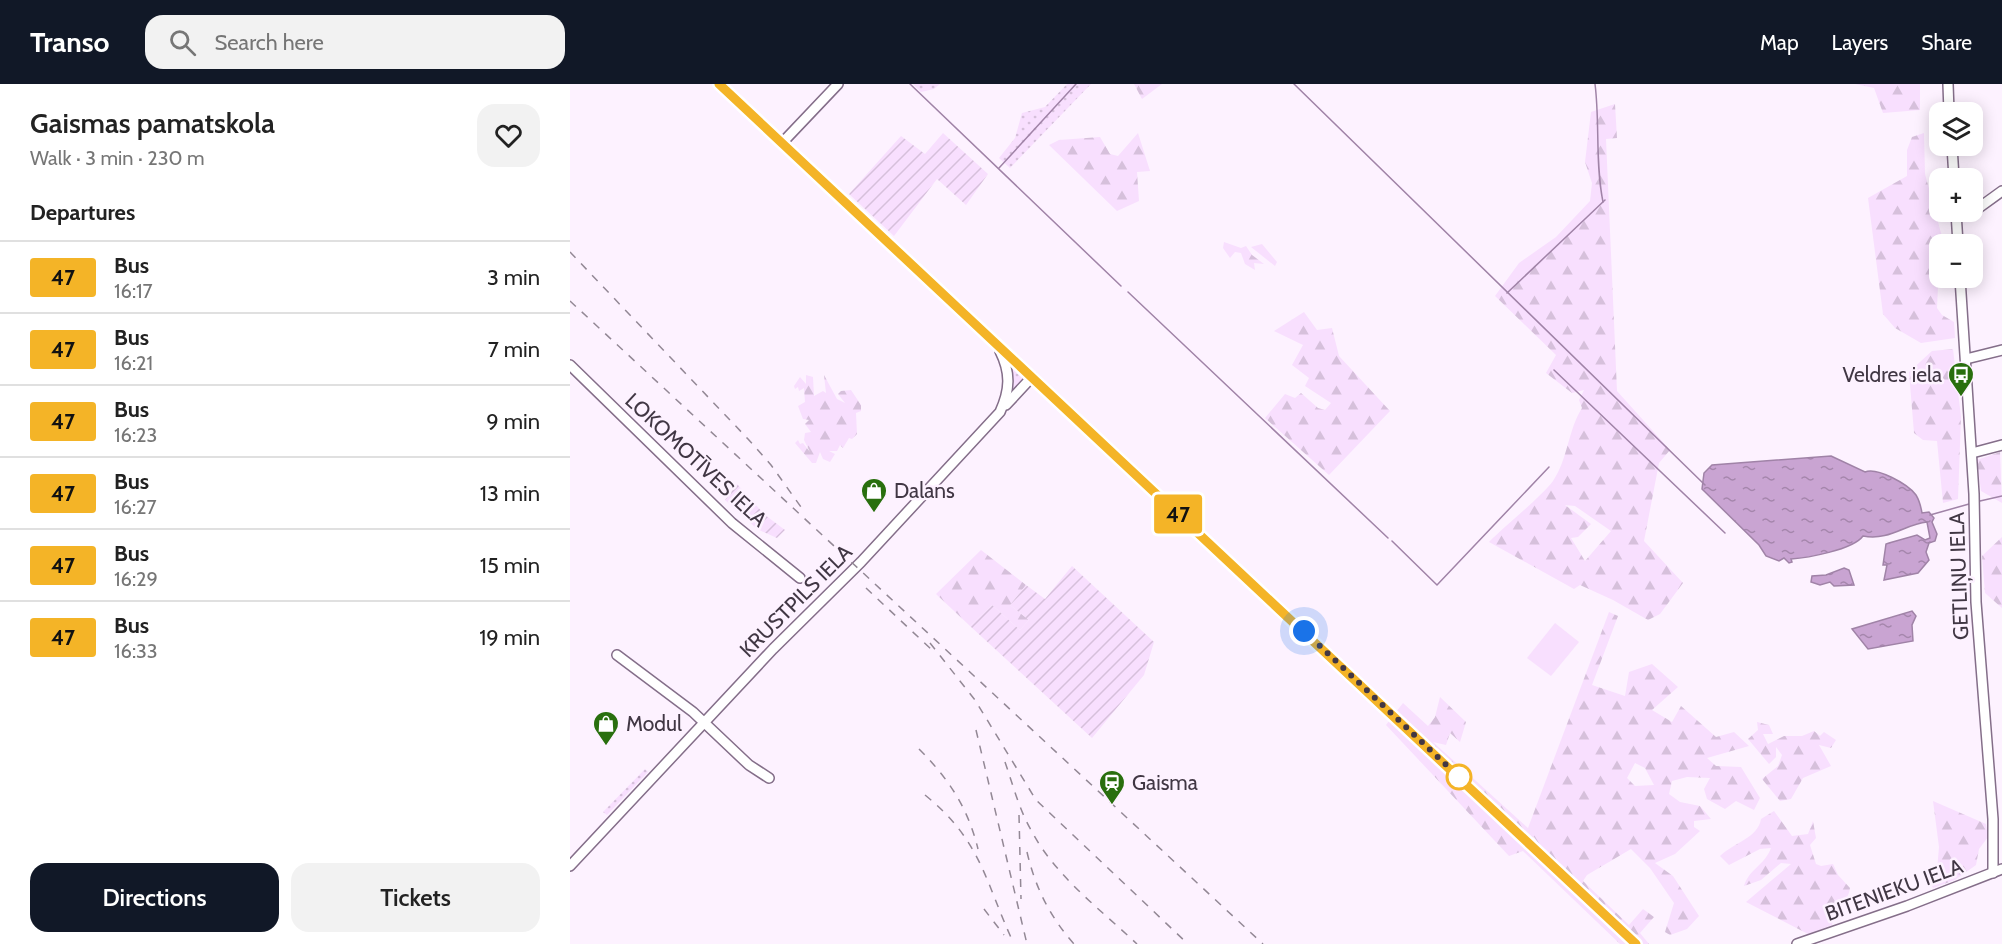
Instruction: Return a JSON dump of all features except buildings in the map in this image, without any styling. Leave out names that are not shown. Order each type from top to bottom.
[{"type":"street","name":"KRUSTPILS IELA","points":[[719,84],[1636,944]]},
{"type":"street","points":[[782,143],[838,84]]},
{"type":"street","points":[[1948,84],[1949,102]]},
{"type":"street","points":[[1983,205],[2002,191]]},
{"type":"street","name":"GETLIŅU IELA","points":[[1961,288],[1974,494],[1976,602],[1997,871]]},
{"type":"street","name":"KRUSTPILS IELA","points":[[570,866],[773,649],[855,569],[1000,412],[1008,396],[1009,380],[1007,365],[998,346]]},
{"type":"street","points":[[1966,359],[2002,350]]},
{"type":"street","name":"LOKOMOTĪVES IELA","points":[[570,366],[732,523],[800,578]]},
{"type":"street","points":[[1000,412],[1032,377]]},
{"type":"street","points":[[1972,453],[2002,445]]},
{"type":"street","points":[[617,655],[663,688],[749,765],[769,778]]},
{"type":"street","name":"BITENIEKU IELA","points":[[1797,944],[1997,871]]},
{"type":"green space","points":[[913,84],[940,84],[934,89],[921,92]]},
{"type":"green space","points":[[1067,84],[1091,84],[1010,168],[999,158],[1015,138],[1022,113],[1045,107]]},
{"type":"green space","points":[[1134,84],[1162,84],[1142,99]]},
{"type":"green space","points":[[1855,84],[1920,84],[1920,110],[1883,113],[1874,88]]},
{"type":"green space","points":[[1615,104],[1617,138],[1606,139],[1617,391],[1670,450],[1659,463],[1644,541],[1683,583],[1660,614],[1648,620],[1580,585],[1574,589],[1489,542],[1553,481],[1582,408],[1579,400],[1584,390],[1572,393],[1546,373],[1556,355],[1495,296],[1519,263],[1556,237],[1590,201],[1592,183],[1585,162],[1591,112]],"holes":[[[1565,505],[1575,506],[1611,531],[1585,561],[1571,538],[1578,537],[1591,524]]]},
{"type":"green space","points":[[943,133],[988,174],[966,205],[937,179],[894,236],[849,194],[901,136],[925,154]]},
{"type":"green space","points":[[1138,133],[1150,171],[1137,172],[1139,201],[1117,211],[1049,145],[1059,140],[1100,137],[1110,154],[1118,156]]},
{"type":"green space","points":[[1924,133],[1925,174],[1929,189],[1929,222],[1938,222],[1941,234],[1929,234],[1929,288],[1938,288],[1937,308],[1942,315],[1954,322],[1955,338],[1921,343],[1895,328],[1883,314],[1868,198],[1907,176],[1907,150],[1912,137]]},
{"type":"green space","points":[[1224,242],[1241,248],[1246,246],[1252,255],[1264,264],[1254,263],[1255,270],[1245,264],[1241,253],[1235,252],[1230,258],[1223,248]]},
{"type":"green space","points":[[1262,244],[1277,262],[1275,266],[1251,247]]},
{"type":"green space","points":[[1304,312],[1317,330],[1332,328],[1339,356],[1390,411],[1329,475],[1265,418],[1285,394],[1295,398],[1301,393],[1318,408],[1325,410],[1331,403],[1305,386],[1309,378],[1292,365],[1303,345],[1274,331]]},
{"type":"green space","points":[[1953,349],[1961,417],[1958,499],[1943,503],[1937,441],[1923,440],[1914,433],[1909,372],[1932,351]]},
{"type":"green space","points":[[1012,365],[1023,374],[1024,380],[1011,394],[1014,384]]},
{"type":"green space","points":[[806,375],[813,377],[814,396],[823,391],[826,393],[824,375],[837,399],[845,403],[838,394],[841,391],[851,390],[861,405],[861,411],[856,413],[857,434],[852,439],[849,438],[843,448],[840,445],[837,451],[829,451],[835,454],[830,462],[823,459],[820,452],[816,463],[812,463],[795,443],[798,440],[800,444],[803,443],[810,452],[804,440],[805,433],[811,432],[805,424],[809,420],[803,419],[798,406],[805,402],[804,388],[799,391],[798,387],[795,389],[794,386],[800,377],[806,384]]},
{"type":"green space","points":[[2000,452],[2002,503],[1981,491],[1977,460]]},
{"type":"green space","points":[[737,484],[765,515],[785,530],[777,538],[757,529],[725,500]]},
{"type":"green space","points":[[2002,537],[2002,608],[1985,593],[1982,556]]},
{"type":"green space","points":[[981,550],[1026,585],[1010,605],[1029,620],[1020,630],[992,605],[970,626],[936,594]]},
{"type":"green space","points":[[1072,566],[1154,642],[1144,675],[1092,738],[970,626],[992,605],[1020,630],[1029,620],[1010,605],[1026,585],[1045,599]]},
{"type":"green space","points":[[1609,612],[1618,616],[1592,685],[1625,696],[1629,672],[1652,664],[1678,687],[1652,710],[1672,722],[1681,706],[1716,737],[1734,732],[1749,746],[1707,758],[1716,766],[1741,767],[1760,798],[1754,810],[1736,801],[1725,809],[1707,799],[1704,789],[1710,778],[1687,777],[1672,781],[1669,794],[1680,802],[1700,806],[1711,819],[1694,821],[1694,827],[1700,831],[1675,854],[1655,863],[1673,876],[1699,916],[1687,929],[1670,935],[1665,932],[1674,903],[1650,868],[1631,849],[1587,875],[1583,881],[1629,925],[1643,909],[1654,917],[1640,933],[1649,944],[1620,944],[1523,851],[1509,856],[1386,725],[1403,703],[1428,726],[1435,717],[1440,697],[1466,722],[1460,742],[1450,733],[1446,745],[1433,742],[1528,828]],"holes":[[[1635,763],[1645,768],[1654,785],[1635,786],[1627,778]],[[1534,837],[1543,850],[1540,857],[1524,840]]]},
{"type":"green space","points":[[1555,623],[1579,642],[1551,676],[1527,658]]},
{"type":"green space","points":[[1757,722],[1769,725],[1773,734],[1763,734],[1768,744],[1784,736],[1802,736],[1814,731],[1820,736],[1824,732],[1836,740],[1831,748],[1819,745],[1831,766],[1803,778],[1791,799],[1780,801],[1762,779],[1778,766],[1782,755],[1776,747],[1776,757],[1769,764],[1748,739],[1758,730]]},
{"type":"green space","points":[[645,769],[648,772],[607,815],[603,812]]},
{"type":"green space","points":[[1933,801],[1986,824],[1988,837],[1979,849],[1976,865],[1955,880],[1933,888],[1926,874],[1937,870],[1939,847]]},
{"type":"green space","points":[[1774,811],[1792,836],[1808,834],[1813,821],[1816,838],[1810,845],[1816,864],[1821,866],[1833,864],[1838,875],[1850,888],[1832,925],[1808,934],[1746,902],[1791,864],[1781,863],[1761,880],[1744,886],[1749,875],[1765,859],[1771,848],[1760,849],[1729,865],[1720,856],[1750,836],[1759,826],[1761,819]]},
{"type":"water","points":[[1831,456],[1865,472],[1884,474],[1900,482],[1916,495],[1922,513],[1929,512],[1934,518],[1932,522],[1937,534],[1935,541],[1929,543],[1926,552],[1929,560],[1918,573],[1884,580],[1887,565],[1883,565],[1886,544],[1917,535],[1925,540],[1930,538],[1927,522],[1881,536],[1863,536],[1858,541],[1840,549],[1791,559],[1792,562],[1789,563],[1784,558],[1779,561],[1766,556],[1759,545],[1702,489],[1704,473],[1712,465]]},
{"type":"water","points":[[1844,568],[1849,570],[1854,585],[1834,586],[1830,582],[1820,585],[1811,582],[1812,576],[1826,575]]},
{"type":"water","points":[[1912,611],[1916,616],[1912,625],[1913,641],[1868,649],[1852,629]]},
{"type":"waterway","points":[[910,84],[1121,286]]},
{"type":"waterway","points":[[999,168],[1076,84]]},
{"type":"waterway","points":[[1294,84],[1705,485]]},
{"type":"waterway","points":[[1595,84],[1599,173],[1603,202]]},
{"type":"waterway","points":[[1507,293],[1605,200]]},
{"type":"waterway","points":[[1128,292],[1388,538]]},
{"type":"waterway","points":[[1554,370],[1725,533]]},
{"type":"waterway","points":[[1392,541],[1437,585],[1549,467]]},
{"type":"waterway","points":[[1980,501],[2002,496]]},
{"type":"waterway","points":[[1930,515],[1969,504]]},
{"type":"railway","points":[[570,252],[748,439],[771,465],[801,507]]},
{"type":"railway","points":[[570,301],[1263,944]]},
{"type":"railway","points":[[866,588],[933,651]]},
{"type":"railway","points":[[930,643],[975,700],[1036,800],[1188,944]]},
{"type":"railway","points":[[976,730],[1027,944]]},
{"type":"railway","points":[[919,749],[956,795],[969,820],[978,849]]},
{"type":"railway","points":[[1005,762],[1023,814],[1041,847],[1065,877],[1137,944]]},
{"type":"railway","points":[[925,795],[944,812],[971,846],[1014,944]]},
{"type":"railway","points":[[1019,815],[1021,899]]},
{"type":"railway","points":[[1027,852],[1034,877],[1045,901],[1074,944]]},
{"type":"railway","points":[[984,909],[1004,935]]},
{"type":"bus line","name":"47","points":[[719,84],[1636,944]]},
{"type":"place","name":"Veldres iela","points":[[1961,398]]},
{"type":"place","name":"Dalans","points":[[874,514]]},
{"type":"place","name":"Modul","points":[[606,747]]},
{"type":"place","name":"Gaisma","points":[[1112,806]]},
{"type":"route","points":[[1304,631],[1459,777]]}]
